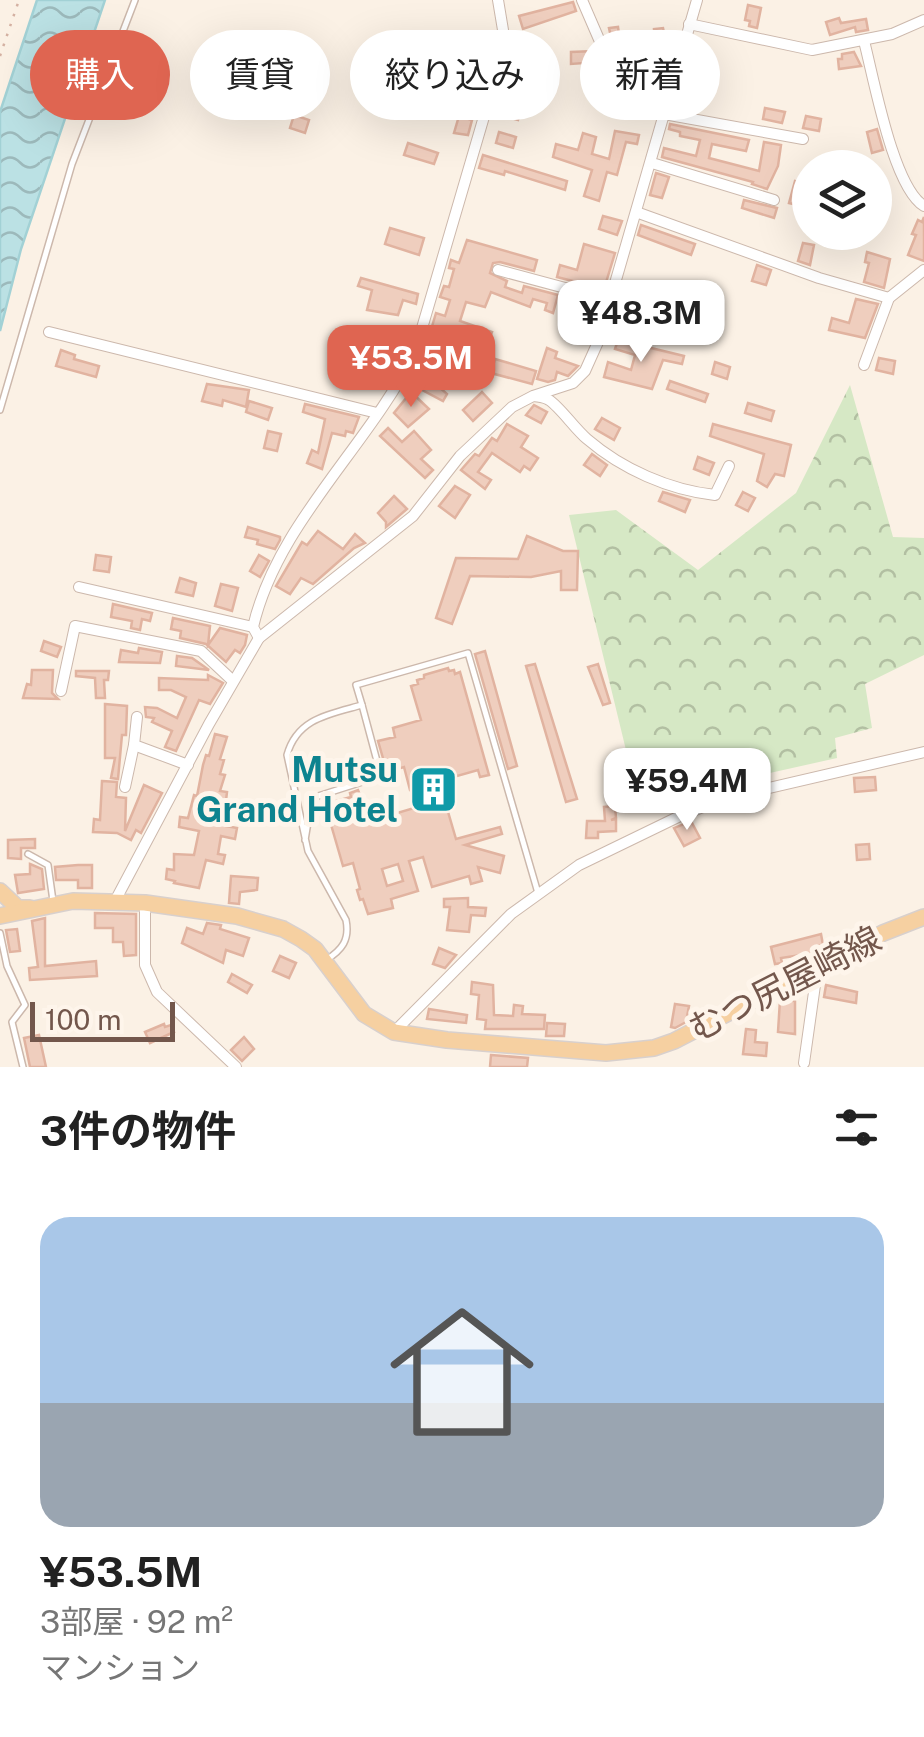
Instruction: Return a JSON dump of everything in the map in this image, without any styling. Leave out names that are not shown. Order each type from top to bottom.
[{"type":"main road","points":[[0,892],[18,908],[34,908]]},
{"type":"main road","name":"むつ尻屋崎線","points":[[0,916],[54,904],[114,901],[210,910],[262,922],[301,938],[324,960],[364,1014],[394,1032],[575,1059],[654,1048],[674,1041],[883,933],[924,917]]},
{"type":"street","points":[[114,901],[233,681],[256,633],[267,583],[415,352],[500,62],[503,30],[498,0]]},
{"type":"street","points":[[582,0],[595,30]]},
{"type":"street","points":[[688,30],[697,0]]},
{"type":"street","points":[[690,24],[812,50],[864,41],[924,20]]},
{"type":"street","points":[[864,41],[894,156],[907,190],[924,206]]},
{"type":"street","points":[[256,633],[413,516],[485,429],[512,406],[573,383],[585,370],[598,342],[663,120]]},
{"type":"street","points":[[697,120],[803,139]]},
{"type":"street","points":[[652,164],[774,200]]},
{"type":"street","points":[[636,212],[819,278],[889,298]]},
{"type":"street","points":[[498,270],[610,300]]},
{"type":"street","points":[[864,365],[889,298],[924,270]]},
{"type":"street","points":[[49,332],[377,413]]},
{"type":"street","points":[[532,396],[549,400],[592,444],[629,469],[663,482],[715,495],[730,466]]},
{"type":"street","points":[[79,587],[256,633]]},
{"type":"street","points":[[61,691],[75,626],[201,651],[233,681]]},
{"type":"street","points":[[125,786],[137,718]]},
{"type":"street","points":[[134,745],[188,765]]},
{"type":"street","points":[[394,1032],[463,959],[538,893],[578,865],[726,798],[924,752]]},
{"type":"street","points":[[144,903],[145,965],[157,992],[236,1067]]},
{"type":"street","points":[[804,1062],[816,978],[813,970]]},
{"type":"lane","points":[[0,410],[72,164],[135,0]]},
{"type":"lane","points":[[305,840],[312,798],[381,776],[356,685],[468,653],[538,893]]},
{"type":"lane","points":[[324,960],[342,948],[348,931],[346,920],[313,864],[288,755],[303,727],[314,719],[362,705]]},
{"type":"lane","points":[[28,854],[48,865],[54,904]]},
{"type":"lane","points":[[0,933],[7,966],[24,1006],[12,1022],[23,1067]]},
{"type":"path","points":[[0,56],[19,0]]},
{"type":"green space","points":[[850,385],[893,537],[924,538],[924,655],[865,684],[872,728],[835,738],[837,758],[721,784],[710,755],[633,779],[569,515],[616,510],[698,570],[796,493]]},
{"type":"water","points":[[37,0],[105,0],[95,30],[30,30],[30,120],[65,120],[21,249],[0,331],[0,112]]},
{"type":"building","points":[[573,2],[576,11],[523,29],[519,16]]},
{"type":"building","points":[[748,5],[761,8],[757,28],[745,20]]},
{"type":"building","points":[[839,18],[841,23],[866,19],[868,30],[856,32],[855,27],[830,35],[826,22]]},
{"type":"building","points":[[571,52],[580,52],[580,63],[571,64]]},
{"type":"building","points":[[854,52],[861,66],[839,69],[842,54]]},
{"type":"building","points":[[765,108],[785,112],[782,123],[763,119]]},
{"type":"building","points":[[806,116],[821,119],[819,131],[803,128]]},
{"type":"building","points":[[292,120],[309,120],[305,133],[290,128]]},
{"type":"building","points":[[458,120],[472,120],[468,135],[454,133]]},
{"type":"building","points":[[670,124],[749,140],[746,151],[712,144],[709,158],[759,171],[764,142],[781,145],[778,166],[767,189],[662,157],[664,148],[696,156],[700,140],[680,136],[680,132],[669,129]]},
{"type":"building","points":[[877,129],[883,150],[871,150],[867,132]]},
{"type":"building","points":[[615,131],[639,135],[637,144],[626,142],[617,175],[607,172],[599,201],[584,196],[592,170],[553,157],[556,144],[578,150],[583,133],[596,137],[592,154],[609,159]]},
{"type":"building","points":[[499,132],[516,137],[513,148],[496,143]]},
{"type":"building","points":[[408,143],[438,153],[434,164],[404,155]]},
{"type":"building","points":[[483,155],[567,181],[565,190],[505,171],[504,175],[479,168]]},
{"type":"building","points":[[656,173],[669,177],[662,198],[650,195]]},
{"type":"building","points":[[744,200],[777,208],[774,218],[742,208]]},
{"type":"building","points":[[603,216],[622,221],[617,235],[599,229]]},
{"type":"building","points":[[924,217],[924,261],[908,255],[916,235],[912,234],[918,220],[922,222]]},
{"type":"building","points":[[641,225],[695,244],[691,255],[638,235]]},
{"type":"building","points":[[390,228],[424,238],[419,255],[385,244]]},
{"type":"building","points":[[467,240],[537,260],[534,271],[493,263],[490,273],[507,281],[505,287],[522,293],[524,286],[558,295],[553,313],[545,310],[547,303],[533,299],[530,307],[491,292],[485,307],[466,302],[460,321],[492,332],[488,342],[469,335],[467,342],[459,339],[461,333],[446,328],[441,341],[456,347],[439,387],[447,394],[443,401],[422,390],[436,354],[425,350],[436,313],[445,316],[450,300],[440,297],[444,286],[449,287],[454,269],[449,268],[451,260],[459,263]]},
{"type":"building","points":[[584,244],[615,253],[604,289],[557,277],[560,265],[577,270]]},
{"type":"building","points":[[801,250],[813,250],[810,265],[798,261]]},
{"type":"building","points":[[867,252],[890,259],[884,288],[864,282],[869,263],[865,262]]},
{"type":"building","points":[[757,265],[771,270],[766,285],[752,281]]},
{"type":"building","points":[[361,278],[418,294],[416,304],[403,300],[398,315],[367,310],[372,290],[358,286]]},
{"type":"building","points":[[627,286],[660,290],[656,304],[625,295]]},
{"type":"building","points":[[856,299],[878,304],[865,338],[829,330],[832,318],[849,323]]},
{"type":"building","points":[[566,323],[588,330],[585,341],[563,334]]},
{"type":"building","points":[[360,329],[388,339],[384,350],[356,341]]},
{"type":"building","points":[[618,340],[684,356],[682,364],[663,360],[652,389],[604,377],[608,362],[631,370],[635,355],[615,349]]},
{"type":"building","points":[[547,348],[557,352],[555,358],[578,366],[568,376],[557,372],[555,380],[537,379]]},
{"type":"building","points":[[61,350],[75,355],[74,359],[99,366],[96,377],[56,366]]},
{"type":"building","points":[[879,358],[895,361],[893,374],[876,370]]},
{"type":"building","points":[[495,359],[536,371],[532,384],[491,373]]},
{"type":"building","points":[[715,362],[730,367],[727,379],[712,374]]},
{"type":"building","points":[[670,381],[708,394],[705,402],[667,389]]},
{"type":"building","points":[[207,384],[249,390],[246,407],[223,400],[222,406],[202,401]]},
{"type":"building","points":[[411,392],[429,409],[408,427],[394,413]]},
{"type":"building","points":[[482,392],[492,403],[473,421],[463,410]]},
{"type":"building","points":[[249,401],[272,408],[268,420],[246,412]]},
{"type":"building","points":[[748,403],[774,411],[771,421],[745,413]]},
{"type":"building","points":[[305,404],[359,417],[353,433],[332,433],[322,469],[307,463],[312,450],[318,453],[325,419],[303,412]]},
{"type":"building","points":[[534,405],[547,412],[541,423],[526,415]]},
{"type":"building","points":[[602,418],[620,428],[614,440],[595,429]]},
{"type":"building","points":[[507,424],[528,436],[521,447],[538,458],[530,470],[524,466],[520,472],[492,453],[478,472],[491,480],[485,489],[461,470],[475,454],[479,456],[492,438],[497,441]]},
{"type":"building","points":[[713,424],[791,445],[784,476],[775,474],[767,487],[757,481],[764,454],[710,436]]},
{"type":"building","points":[[388,428],[402,442],[414,431],[431,450],[421,459],[433,470],[425,478],[380,436]]},
{"type":"building","points":[[268,431],[281,434],[277,451],[264,448]]},
{"type":"building","points":[[592,454],[607,465],[600,476],[584,465]]},
{"type":"building","points":[[698,457],[714,463],[709,475],[694,469]]},
{"type":"building","points":[[455,486],[470,495],[455,518],[439,506]]},
{"type":"building","points":[[663,492],[690,500],[685,512],[659,501]]},
{"type":"building","points":[[743,492],[755,498],[748,511],[736,505]]},
{"type":"building","points":[[394,496],[407,509],[386,527],[378,513]]},
{"type":"building","points":[[248,527],[280,537],[275,549],[245,537]]},
{"type":"building","points":[[318,531],[343,549],[355,534],[365,543],[313,584],[301,578],[290,594],[276,586],[302,542],[307,545]]},
{"type":"building","points":[[527,536],[563,551],[578,551],[577,590],[561,590],[561,571],[531,577],[470,576],[452,624],[436,618],[456,558],[518,559]]},
{"type":"building","points":[[96,555],[111,557],[109,572],[94,570]]},
{"type":"building","points":[[259,555],[269,561],[260,577],[250,571]]},
{"type":"building","points":[[180,578],[196,583],[193,596],[176,592]]},
{"type":"building","points":[[221,584],[238,588],[232,611],[215,606]]},
{"type":"building","points":[[113,604],[152,613],[150,621],[142,619],[140,630],[131,628],[132,621],[111,617]]},
{"type":"building","points":[[173,618],[210,626],[208,645],[220,628],[247,635],[245,645],[226,662],[206,644],[180,638],[181,631],[171,629]]},
{"type":"building","points":[[44,641],[61,647],[57,657],[41,651]]},
{"type":"building","points":[[139,648],[162,652],[160,663],[119,662],[121,650],[138,653]]},
{"type":"building","points":[[485,651],[517,766],[508,769],[475,654]]},
{"type":"building","points":[[177,656],[192,658],[209,670],[176,666]]},
{"type":"building","points":[[535,664],[577,799],[566,802],[526,666]]},
{"type":"building","points":[[598,664],[610,703],[603,705],[588,667]]},
{"type":"building","name":"Mutsu Grand Hotel","points":[[448,668],[455,674],[460,672],[489,775],[480,777],[478,770],[439,781],[456,839],[500,827],[502,834],[465,845],[504,856],[500,873],[478,867],[482,881],[471,884],[469,876],[432,887],[423,857],[409,861],[418,891],[391,899],[393,908],[368,914],[357,890],[360,889],[353,863],[343,866],[325,804],[351,797],[350,793],[358,790],[368,814],[392,806],[394,814],[428,804],[423,786],[410,790],[404,767],[387,772],[378,741],[395,737],[393,728],[421,720],[411,686],[424,675]],"holes":[[[398,864],[403,881],[387,886],[382,869]]]},
{"type":"building","points":[[32,670],[53,670],[52,693],[58,699],[23,698],[27,684],[31,685]]},
{"type":"building","points":[[76,671],[109,671],[108,680],[104,680],[105,698],[96,698],[95,678],[76,676]]},
{"type":"building","points":[[208,675],[223,683],[210,704],[199,700],[176,751],[165,747],[172,731],[146,717],[145,707],[177,718],[186,697],[171,690],[159,690],[159,678],[208,680]]},
{"type":"building","points":[[105,704],[127,706],[118,779],[111,778],[115,758],[105,758]]},
{"type":"building","points":[[215,734],[227,737],[220,759],[224,760],[220,774],[225,775],[220,791],[227,792],[226,826],[237,828],[235,839],[221,836],[218,854],[225,855],[223,864],[206,860],[199,888],[166,879],[167,869],[174,870],[174,854],[194,855],[199,831],[179,827],[180,817],[188,818]]},
{"type":"building","points":[[875,777],[876,790],[855,792],[854,778]]},
{"type":"building","points":[[102,781],[117,782],[116,797],[126,798],[125,831],[144,785],[162,793],[141,833],[136,830],[131,840],[117,833],[93,832],[94,819],[100,820]]},
{"type":"building","points":[[653,786],[659,799],[643,806],[637,793]]},
{"type":"building","points":[[615,806],[616,818],[611,820],[616,819],[616,831],[598,832],[598,838],[586,838],[587,821],[605,821],[604,807]]},
{"type":"building","points":[[691,821],[700,838],[684,846],[674,828]]},
{"type":"building","points":[[35,839],[35,848],[21,848],[21,859],[8,858],[8,840]]},
{"type":"building","points":[[869,844],[870,859],[857,860],[856,845]]},
{"type":"building","points":[[30,864],[42,869],[44,889],[18,893],[15,875],[30,874]]},
{"type":"building","points":[[92,865],[92,888],[78,888],[78,880],[56,880],[55,867]]},
{"type":"building","points":[[231,876],[258,878],[257,890],[240,892],[239,904],[229,903]]},
{"type":"building","points":[[468,898],[468,907],[486,908],[485,916],[471,915],[469,932],[447,930],[450,907],[444,907],[444,899]]},
{"type":"building","points":[[95,913],[136,914],[136,955],[124,956],[123,942],[113,942],[113,928],[95,928]]},
{"type":"building","points":[[45,918],[45,966],[96,961],[97,976],[30,980],[29,968],[38,967],[32,921]]},
{"type":"building","points":[[207,923],[249,938],[243,956],[226,950],[223,963],[182,943],[187,928],[203,934]]},
{"type":"building","points":[[17,929],[20,951],[10,952],[6,930]]},
{"type":"building","points":[[821,934],[820,953],[809,959],[808,954],[781,958],[782,963],[775,964],[771,947]]},
{"type":"building","points":[[439,948],[456,955],[445,968],[433,964]]},
{"type":"building","points":[[280,956],[296,963],[289,978],[273,971]]},
{"type":"building","points":[[232,974],[252,985],[247,993],[228,982]]},
{"type":"building","points":[[472,982],[493,985],[494,1015],[513,1016],[514,1005],[523,1006],[522,1014],[545,1015],[544,1029],[485,1029],[486,1020],[477,1019],[479,995],[471,994]]},
{"type":"building","points":[[826,985],[857,992],[856,1003],[824,997]]},
{"type":"building","points":[[780,1000],[795,1001],[795,1034],[778,1032]]},
{"type":"building","points":[[675,1004],[689,1006],[686,1022],[675,1028],[671,1027]]},
{"type":"building","points":[[429,1009],[467,1015],[466,1023],[427,1019]]},
{"type":"building","points":[[547,1023],[565,1024],[564,1036],[546,1036]]},
{"type":"building","points":[[171,1025],[174,1032],[150,1043],[145,1032]]},
{"type":"building","points":[[746,1029],[756,1030],[755,1042],[767,1043],[766,1056],[743,1054]]},
{"type":"building","points":[[39,1035],[46,1067],[30,1067],[24,1038]]},
{"type":"building","points":[[244,1037],[254,1049],[242,1061],[231,1050]]},
{"type":"building","points":[[491,1055],[528,1058],[527,1067],[490,1067]]},
{"type":"place","name":"Mutsu Grand Hotel","points":[[433,790]]}]
